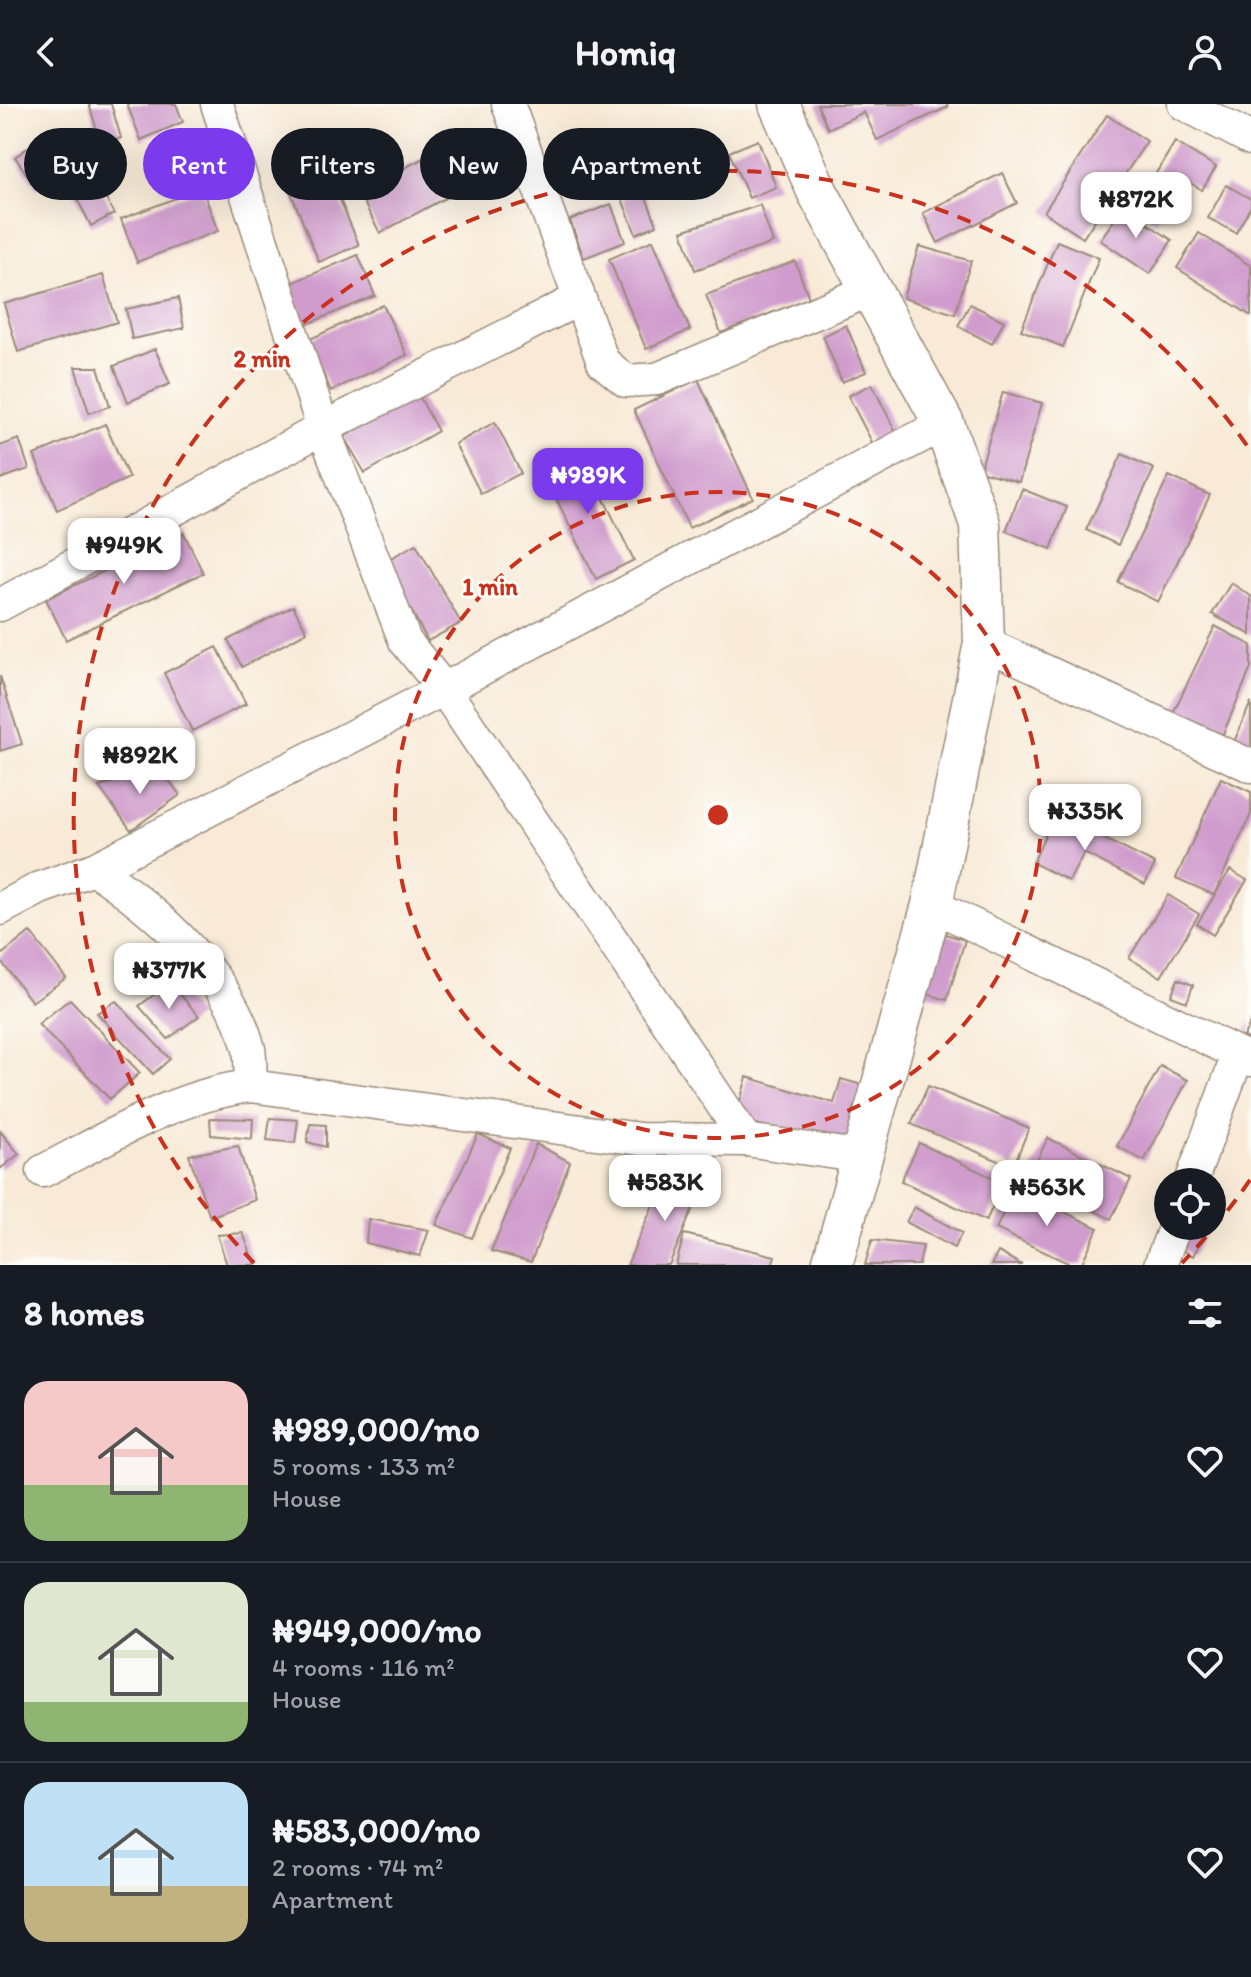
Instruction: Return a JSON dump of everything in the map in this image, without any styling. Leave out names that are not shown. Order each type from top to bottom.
[{"type":"street","points":[[217,104],[323,428],[405,641],[428,674],[444,689],[746,1140]]},
{"type":"street","points":[[508,104],[603,362],[626,381],[657,379],[873,289]]},
{"type":"street","points":[[779,104],[817,191],[944,424],[980,524],[984,643],[932,905],[832,1265]]},
{"type":"street","points":[[1184,104],[1251,139]]},
{"type":"street","points":[[0,605],[323,428],[579,299]]},
{"type":"street","points":[[0,909],[40,888],[94,869],[444,689],[944,424]]},
{"type":"street","points":[[984,643],[1251,766]]},
{"type":"street","points":[[94,869],[137,897],[201,962],[236,1016],[249,1050],[251,1086]]},
{"type":"street","points":[[932,905],[1245,1058],[1197,1168]]},
{"type":"street","points":[[43,1171],[158,1112],[214,1091],[251,1086],[640,1139],[746,1140],[864,1157]]},
{"type":"street","points":[[1160,1265],[1170,1240]]},
{"type":"building","points":[[89,104],[111,104],[118,128],[96,128]]},
{"type":"building","points":[[127,104],[176,104],[183,122],[169,128],[143,128],[141,140]]},
{"type":"building","points":[[817,104],[947,104],[948,107],[877,140],[864,112],[828,129]]},
{"type":"building","points":[[1107,115],[1147,141],[1083,238],[1044,212]]},
{"type":"building","points":[[758,140],[776,187],[749,198],[730,152]]},
{"type":"building","points":[[1175,142],[1216,167],[1202,190],[1182,178],[1156,221],[1135,208]]},
{"type":"building","points":[[24,151],[24,170],[15,157]]},
{"type":"building","points":[[420,160],[420,200],[441,200],[380,233],[362,200],[404,200],[404,168]]},
{"type":"building","points":[[1002,173],[1017,203],[938,243],[923,213]]},
{"type":"building","points":[[1226,185],[1251,199],[1251,206],[1236,233],[1208,218]]},
{"type":"building","points":[[78,200],[107,200],[114,214],[91,226]]},
{"type":"building","points":[[171,200],[206,200],[218,231],[137,262],[121,219]]},
{"type":"building","points":[[294,200],[340,200],[359,245],[319,262]]},
{"type":"building","points":[[622,200],[647,200],[657,225],[636,234]]},
{"type":"building","points":[[611,204],[625,242],[584,258],[570,220]]},
{"type":"building","points":[[760,205],[773,243],[695,270],[682,231]]},
{"type":"building","points":[[1123,207],[1172,240],[1150,274],[1100,240]]},
{"type":"building","points":[[1199,233],[1251,266],[1251,316],[1177,268]]},
{"type":"building","points":[[653,240],[690,330],[646,349],[609,259]]},
{"type":"building","points":[[1057,241],[1099,258],[1063,347],[1021,330]]},
{"type":"building","points":[[919,246],[971,261],[955,314],[903,298]]},
{"type":"building","points":[[358,255],[375,296],[305,325],[289,284]]},
{"type":"building","points":[[795,261],[809,298],[721,333],[706,295]]},
{"type":"building","points":[[103,275],[117,322],[18,352],[4,304]]},
{"type":"building","points":[[178,298],[184,328],[132,339],[126,309]]},
{"type":"building","points":[[970,304],[1004,321],[992,344],[958,326]]},
{"type":"building","points":[[383,305],[407,355],[331,391],[308,340]]},
{"type":"building","points":[[846,325],[866,372],[842,382],[823,336]]},
{"type":"building","points":[[155,349],[170,384],[128,402],[114,366]]},
{"type":"building","points":[[75,367],[98,367],[110,406],[89,413]]},
{"type":"building","points":[[698,379],[753,498],[689,528],[634,410]]},
{"type":"building","points":[[872,384],[896,432],[873,444],[848,396]]},
{"type":"building","points":[[1003,392],[1042,403],[1019,482],[980,471]]},
{"type":"building","points":[[418,394],[438,431],[365,473],[344,437]]},
{"type":"building","points":[[495,422],[521,473],[481,494],[455,444]]},
{"type":"building","points":[[105,424],[129,478],[57,510],[34,455]]},
{"type":"building","points":[[19,439],[29,469],[0,479],[0,446]]},
{"type":"building","points":[[581,453],[634,560],[596,579],[543,472]]},
{"type":"building","points":[[1122,454],[1154,469],[1118,545],[1086,530]]},
{"type":"building","points":[[1169,476],[1210,495],[1158,602],[1118,582]]},
{"type":"building","points":[[1022,489],[1067,507],[1051,549],[1006,531]]},
{"type":"building","points":[[184,533],[203,573],[66,640],[46,599]]},
{"type":"building","points":[[416,544],[461,623],[428,641],[384,562]]},
{"type":"building","points":[[1231,583],[1251,596],[1251,635],[1212,614]]},
{"type":"building","points":[[293,606],[307,632],[242,667],[228,640]]},
{"type":"building","points":[[1215,626],[1251,645],[1251,668],[1220,741],[1172,715]]},
{"type":"building","points":[[217,647],[246,704],[192,731],[164,673]]},
{"type":"building","points":[[0,676],[22,744],[0,751]]},
{"type":"building","points":[[1251,702],[1251,763],[1228,756]]},
{"type":"building","points":[[159,767],[180,795],[131,830],[99,787]]},
{"type":"building","points":[[1221,778],[1251,792],[1251,814],[1214,895],[1176,878]]},
{"type":"building","points":[[1054,814],[1155,864],[1145,884],[1084,853],[1069,881],[1033,863]]},
{"type":"building","points":[[1230,870],[1247,880],[1213,935],[1197,924]]},
{"type":"building","points":[[1168,895],[1199,914],[1161,977],[1129,958]]},
{"type":"building","points":[[30,932],[66,978],[32,1002],[0,960],[0,956]]},
{"type":"building","points":[[942,933],[965,940],[947,1000],[924,993]]},
{"type":"building","points":[[1178,979],[1193,985],[1187,1002],[1171,996]]},
{"type":"building","points":[[170,983],[199,1016],[168,1039],[139,1006]]},
{"type":"building","points":[[70,999],[140,1073],[110,1099],[38,1024]]},
{"type":"building","points":[[116,1001],[170,1059],[153,1074],[97,1013]]},
{"type":"building","points":[[1251,1021],[1251,1041],[1243,1037]]},
{"type":"building","points":[[1160,1066],[1188,1080],[1144,1161],[1117,1146]]},
{"type":"building","points":[[747,1077],[834,1103],[841,1079],[862,1085],[843,1149],[735,1118]]},
{"type":"building","points":[[928,1086],[1029,1128],[1013,1167],[911,1124]]},
{"type":"building","points":[[210,1118],[253,1119],[252,1139],[211,1135]]},
{"type":"building","points":[[270,1118],[298,1120],[295,1143],[267,1140]]},
{"type":"building","points":[[310,1124],[326,1125],[326,1147],[307,1142]]},
{"type":"building","points":[[0,1131],[19,1154],[0,1169]]},
{"type":"building","points":[[478,1134],[510,1148],[472,1238],[436,1225]]},
{"type":"building","points":[[1048,1138],[1131,1179],[1111,1219],[1028,1178]]},
{"type":"building","points":[[919,1143],[1004,1183],[986,1221],[901,1181]]},
{"type":"building","points":[[536,1144],[570,1162],[531,1262],[491,1251]]},
{"type":"building","points":[[238,1146],[255,1200],[210,1217],[189,1155]]},
{"type":"building","points":[[666,1175],[702,1187],[669,1265],[627,1265]]},
{"type":"building","points":[[1014,1188],[1098,1228],[1081,1265],[1072,1265],[996,1229]]},
{"type":"building","points":[[914,1207],[962,1233],[954,1248],[906,1222]]},
{"type":"building","points":[[368,1219],[429,1230],[420,1256],[366,1243]]},
{"type":"building","points":[[243,1233],[255,1265],[227,1265],[217,1235]]},
{"type":"building","points":[[684,1234],[775,1256],[772,1265],[676,1265]]},
{"type":"building","points":[[872,1240],[923,1246],[919,1265],[865,1265]]},
{"type":"building","points":[[1177,1240],[1202,1240],[1193,1256],[1174,1246]]},
{"type":"building","points":[[998,1252],[1022,1265],[991,1265]]}]
